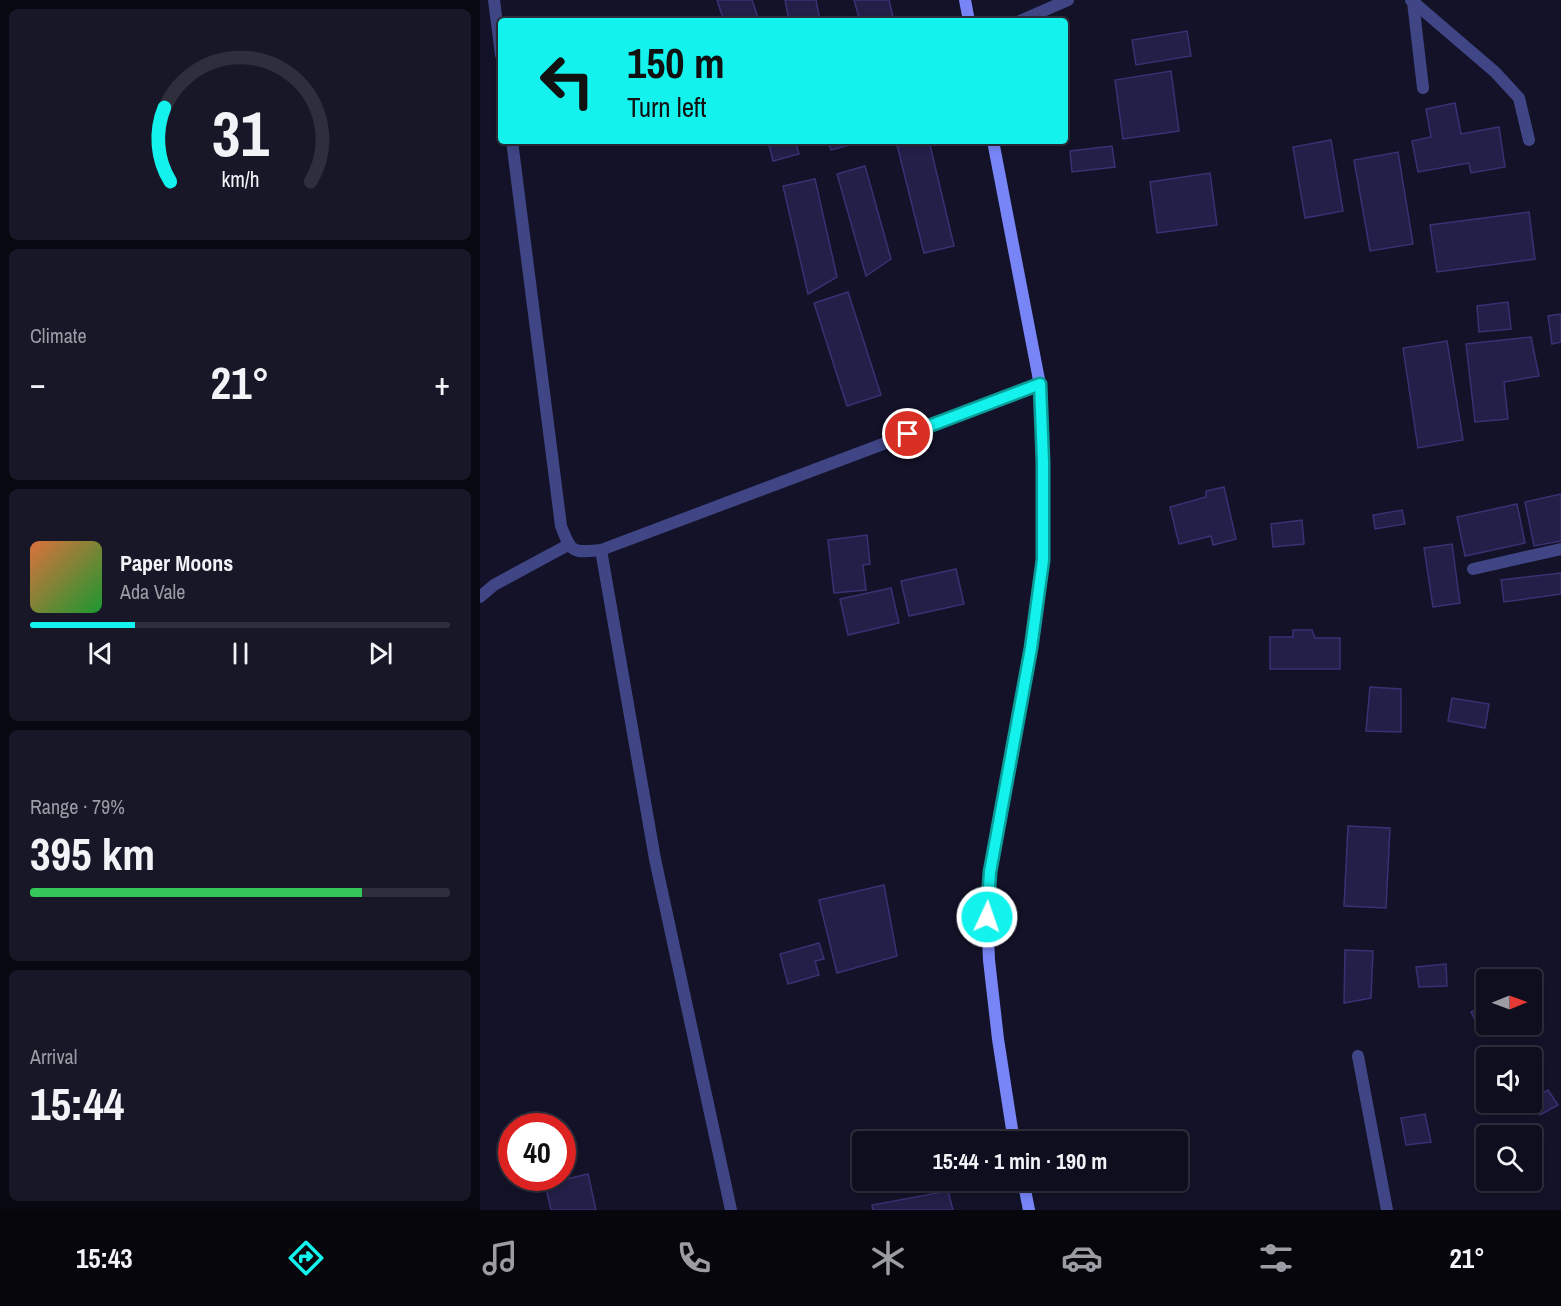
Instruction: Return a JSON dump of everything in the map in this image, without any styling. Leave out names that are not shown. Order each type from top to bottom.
[{"type":"street","points":[[494,0],[498,31]]},
{"type":"street","points":[[965,0],[968,18]]},
{"type":"street","points":[[1027,18],[1068,0]]},
{"type":"street","points":[[1412,1],[1423,88]]},
{"type":"street","points":[[1412,1],[1495,72],[1519,98],[1529,140]]},
{"type":"street","points":[[512,144],[561,526],[568,545],[580,553],[602,550],[1040,384]]},
{"type":"street","points":[[994,144],[1040,384],[1043,462],[1043,560],[1031,648],[990,872],[987,917],[989,960],[998,1039],[1012,1131]]},
{"type":"street","points":[[480,597],[494,585],[568,545]]},
{"type":"street","points":[[1473,569],[1561,549]]},
{"type":"street","points":[[602,550],[655,859],[731,1210]]},
{"type":"street","points":[[1359,1056],[1387,1210]]},
{"type":"street","points":[[1025,1191],[1029,1210]]},
{"type":"building","points":[[717,0],[752,0],[758,18],[723,18]]},
{"type":"building","points":[[785,0],[816,0],[819,18],[788,18]]},
{"type":"building","points":[[854,0],[889,0],[893,18],[859,18]]},
{"type":"building","points":[[1187,31],[1191,56],[1136,65],[1132,40]]},
{"type":"building","points":[[1171,71],[1179,131],[1123,139],[1115,80]]},
{"type":"building","points":[[1455,103],[1461,134],[1499,127],[1505,167],[1471,173],[1469,163],[1418,172],[1412,141],[1431,137],[1426,109]]},
{"type":"building","points":[[1331,140],[1343,211],[1305,218],[1293,147]]},
{"type":"building","points":[[769,144],[796,144],[799,154],[773,161]]},
{"type":"building","points":[[829,144],[852,144],[831,150]]},
{"type":"building","points":[[897,144],[930,144],[954,246],[924,253]]},
{"type":"building","points":[[1112,146],[1115,167],[1072,172],[1070,151]]},
{"type":"building","points":[[1398,152],[1413,244],[1370,251],[1354,160]]},
{"type":"building","points":[[865,166],[891,259],[866,276],[837,174]]},
{"type":"building","points":[[1210,173],[1217,225],[1157,233],[1150,182]]},
{"type":"building","points":[[815,179],[837,277],[808,294],[783,186]]},
{"type":"building","points":[[1529,212],[1535,259],[1437,272],[1430,225]]},
{"type":"building","points":[[848,292],[881,395],[847,406],[814,303]]},
{"type":"building","points":[[1508,302],[1511,329],[1479,332],[1477,306]]},
{"type":"building","points":[[1561,314],[1561,342],[1552,344],[1548,316]]},
{"type":"building","points":[[1531,337],[1539,376],[1504,382],[1508,419],[1475,422],[1466,344]]},
{"type":"building","points":[[1447,341],[1463,440],[1418,448],[1403,348]]},
{"type":"building","points":[[1224,487],[1236,539],[1213,545],[1211,536],[1179,544],[1170,507],[1206,497],[1206,491]]},
{"type":"building","points":[[1561,494],[1561,541],[1534,546],[1525,502]]},
{"type":"building","points":[[1517,504],[1525,543],[1465,556],[1457,517]]},
{"type":"building","points":[[1402,510],[1405,524],[1375,529],[1373,515]]},
{"type":"building","points":[[1302,520],[1304,544],[1273,547],[1271,524]]},
{"type":"building","points":[[867,535],[870,564],[863,565],[866,590],[834,593],[828,540]]},
{"type":"building","points":[[1452,544],[1460,603],[1433,607],[1424,548]]},
{"type":"building","points":[[956,569],[964,604],[909,616],[901,581]]},
{"type":"building","points":[[1561,573],[1561,594],[1504,602],[1501,580]]},
{"type":"building","points":[[891,588],[899,623],[848,635],[840,599]]},
{"type":"building","points":[[1293,630],[1312,630],[1315,638],[1340,638],[1340,669],[1270,669],[1270,637],[1293,637]]},
{"type":"building","points":[[1370,687],[1401,689],[1401,732],[1366,731]]},
{"type":"building","points":[[1452,698],[1489,704],[1485,728],[1448,721]]},
{"type":"building","points":[[1348,826],[1390,828],[1386,908],[1344,906]]},
{"type":"building","points":[[884,885],[897,956],[837,973],[819,900]]},
{"type":"building","points":[[819,943],[824,959],[815,961],[819,975],[788,984],[780,954]]},
{"type":"building","points":[[1345,950],[1373,951],[1371,998],[1344,1003]]},
{"type":"building","points":[[1446,964],[1447,986],[1419,987],[1416,967]]},
{"type":"building","points":[[1476,1010],[1476,1022],[1471,1012]]},
{"type":"building","points":[[1548,1090],[1558,1105],[1540,1115],[1539,1113],[1542,1113],[1542,1093]]},
{"type":"building","points":[[1425,1114],[1431,1142],[1406,1145],[1401,1118]]},
{"type":"building","points":[[588,1174],[596,1210],[551,1210],[547,1191],[576,1191],[576,1177]]},
{"type":"building","points":[[948,1191],[953,1210],[873,1210],[872,1205]]},
{"type":"route","points":[[908,434],[1040,384],[1043,560],[1031,648],[990,872],[987,917]]}]
